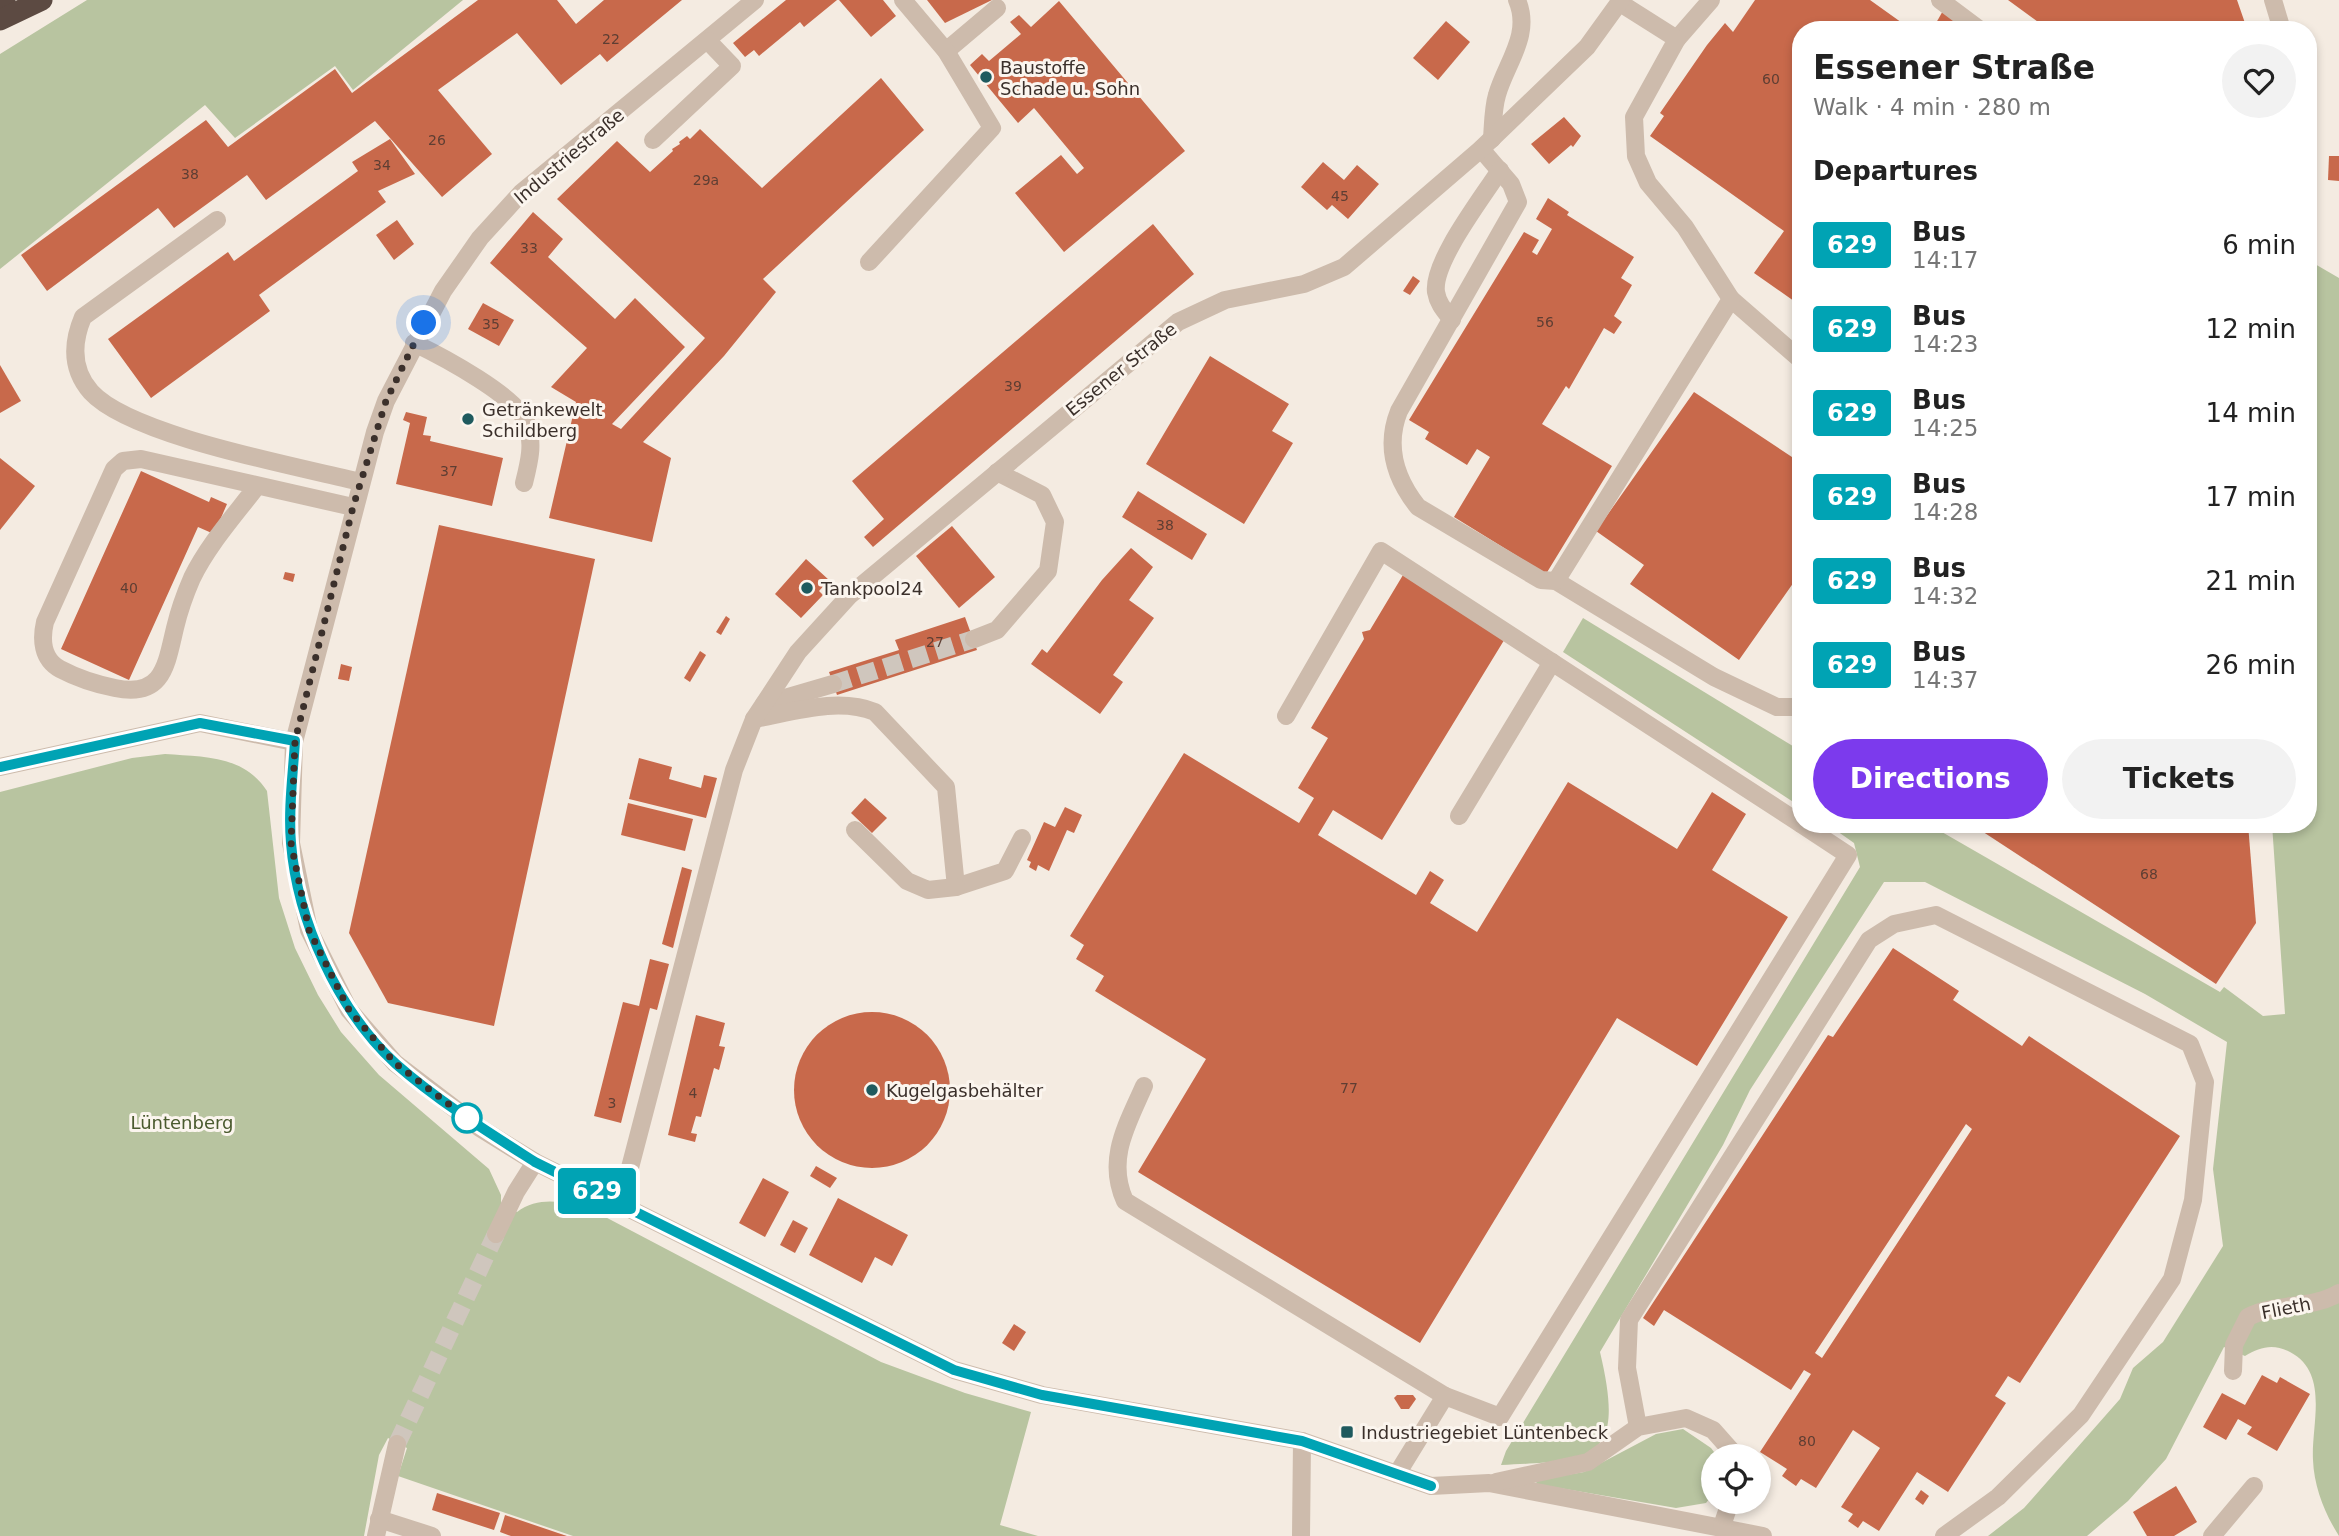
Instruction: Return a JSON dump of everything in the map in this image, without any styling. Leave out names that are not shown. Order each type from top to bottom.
[{"type":"highway","points":[[0,4],[5,0]]},
{"type":"highway","points":[[0,20],[41,0]]},
{"type":"street","name":"Industriestraße","points":[[755,0],[521,193],[464,260],[414,343],[386,401],[353,507],[295,741],[291,843],[309,930],[349,1010],[395,1063],[480,1128],[535,1162],[621,1202],[954,1370],[1042,1395],[1302,1441],[1431,1486],[1489,1483]]},
{"type":"street","points":[[869,262],[992,128],[946,51],[903,0]]},
{"type":"street","points":[[1517,0],[1522,20],[1521,36],[1496,96],[1486,144],[1511,184],[1518,202],[1399,411],[1392,430],[1393,461],[1403,488],[1418,507],[1541,580],[1556,581],[1714,677],[1777,707],[1792,708]]},
{"type":"street","points":[[1711,0],[1677,39],[1633,117],[1636,156],[1648,183],[1685,227],[1731,299],[1792,352]]},
{"type":"street","points":[[1940,0],[1968,21]]},
{"type":"street","points":[[2273,0],[2279,21]]},
{"type":"street","points":[[1620,2],[1677,39]]},
{"type":"street","name":"Essener Straße","points":[[621,1202],[734,770],[759,712],[798,652],[850,595],[1178,322],[1225,300],[1304,285],[1344,267],[1486,144],[1587,47],[1620,2]]},
{"type":"street","points":[[946,51],[997,8]]},
{"type":"street","points":[[653,140],[732,66],[708,41]]},
{"type":"street","points":[[1452,320],[1437,296],[1440,267],[1500,170]]},
{"type":"street","points":[[217,220],[83,317],[73,340],[76,364],[90,391],[109,406],[152,429],[360,482]]},
{"type":"street","points":[[1556,581],[1731,299]]},
{"type":"street","points":[[414,343],[512,403],[527,422],[531,452],[524,483]]},
{"type":"street","points":[[257,486],[194,574],[184,597],[166,665],[162,675],[153,684],[133,692],[91,683],[56,667],[43,646],[45,622],[114,468],[123,461],[141,459],[353,507]]},
{"type":"street","points":[[974,639],[997,630],[1048,571],[1055,522],[1042,495],[998,472]]},
{"type":"street","points":[[1286,716],[1381,551],[1792,818]]},
{"type":"street","points":[[1459,816],[1552,662]]},
{"type":"street","points":[[759,712],[833,684]]},
{"type":"street","points":[[759,712],[828,706],[860,706],[875,712],[946,787],[956,887]]},
{"type":"street","points":[[0,767],[200,723],[295,741]]},
{"type":"street","points":[[855,830],[907,881],[928,890],[956,887],[1005,871],[1022,838]]},
{"type":"street","points":[[1144,1086],[1120,1139],[1117,1182],[1125,1201],[1445,1396],[1500,1417],[1848,855],[1815,833]]},
{"type":"street","points":[[1638,1427],[1627,1368],[1629,1320],[1869,940],[1894,924],[1936,915],[2190,1044],[2205,1082],[2193,1200],[2172,1279],[2081,1415],[1998,1497],[1944,1536]]},
{"type":"street","points":[[496,1234],[516,1192],[535,1162]]},
{"type":"street","name":"Flieth","points":[[2233,1371],[2234,1345],[2248,1317],[2274,1308],[2328,1300],[2339,1293]]},
{"type":"street","points":[[1396,1474],[1445,1396]]},
{"type":"street","points":[[1489,1483],[1588,1462],[1638,1427],[1686,1418],[1713,1430],[1725,1444]]},
{"type":"street","points":[[1301,1536],[1302,1441]]},
{"type":"street","points":[[397,1444],[377,1527],[432,1536]]},
{"type":"street","points":[[1489,1483],[1763,1536]]},
{"type":"street","points":[[2212,1536],[2255,1486]]},
{"type":"street","points":[[1722,1526],[1726,1514]]},
{"type":"green space","points":[[87,0],[463,0],[353,90],[335,66],[235,138],[205,105],[0,269],[0,54]]},
{"type":"green space","points":[[2317,265],[2339,278],[2339,1536],[2329,1519],[2316,1480],[2313,1446],[2316,1401],[2310,1373],[2302,1361],[2284,1349],[2261,1348],[2245,1356],[2224,1347],[2166,1459],[2128,1501],[2087,1536],[1988,1536],[2024,1508],[2120,1399],[2133,1368],[2163,1342],[2223,1246],[2213,1169],[2227,1042],[2145,994],[1925,882],[1884,882],[1750,1090],[1723,1145],[1600,1352],[1609,1414],[1605,1433],[1596,1447],[1582,1455],[1561,1461],[1501,1465],[1506,1451],[1860,867],[1854,843],[1840,833],[1944,833],[2220,992],[2224,987],[2263,1016],[2285,1014],[2273,833],[2317,833]]},
{"type":"green space","points":[[1583,618],[1792,746],[1792,801],[1563,652]]},
{"type":"green space","name":"Lüntenberg","points":[[165,754],[222,760],[235,764],[258,779],[267,791],[279,898],[295,948],[318,995],[341,1032],[379,1075],[489,1169],[501,1195],[501,1204],[517,1212],[535,1203],[544,1202],[563,1203],[592,1210],[881,1362],[965,1393],[1031,1412],[1000,1525],[1038,1536],[573,1536],[398,1476],[407,1448],[388,1438],[379,1455],[364,1536],[0,1536],[0,792],[132,758]]},
{"type":"green space","points":[[1683,1429],[1705,1444],[1701,1444],[1701,1504],[1676,1508],[1536,1484],[1537,1480],[1584,1472],[1656,1434]]},
{"type":"building","points":[[478,0],[557,0],[576,24],[604,0],[682,0],[607,62],[600,54],[561,85],[517,33],[438,90],[492,154],[442,197],[375,121],[266,200],[247,175],[174,228],[158,208],[47,291],[21,255],[206,120],[228,147],[335,69],[352,93]]},
{"type":"building","points":[[786,0],[837,0],[804,27],[800,22],[759,56],[754,50],[745,57],[733,43]]},
{"type":"building","points":[[839,0],[883,0],[896,16],[871,37]]},
{"type":"building","points":[[927,0],[992,0],[945,23]]},
{"type":"building","points":[[1755,0],[1870,0],[1899,21],[1792,21],[1792,300],[1754,273],[1784,231],[1650,136],[1664,116],[1660,113],[1707,45],[1725,23],[1733,32]]},
{"type":"building","points":[[2008,0],[2237,0],[2244,21],[2037,21]]},
{"type":"building","points":[[1059,1],[1185,151],[1064,252],[1015,193],[1061,155],[1077,174],[1084,168],[1034,108],[1018,123],[970,65],[982,54],[989,61],[1021,34],[1010,22],[1019,15],[1031,27]]},
{"type":"building","points":[[1944,9],[1961,21],[1937,21]]},
{"type":"building","points":[[1446,21],[1470,42],[1438,80],[1413,58]]},
{"type":"building","points":[[881,78],[924,130],[763,279],[776,292],[724,356],[643,442],[671,458],[652,542],[549,518],[576,402],[551,387],[587,348],[490,263],[533,212],[563,239],[548,257],[615,319],[635,298],[685,347],[612,424],[621,429],[705,338],[557,199],[617,141],[650,172],[680,144],[679,142],[687,136],[690,139],[700,129],[762,188]]},
{"type":"building","points":[[1564,117],[1581,136],[1573,147],[1571,145],[1549,164],[1531,144]]},
{"type":"building","points":[[390,139],[415,174],[378,191],[386,202],[259,295],[270,311],[151,398],[108,339],[228,252],[234,261],[358,171],[352,162]]},
{"type":"building","points":[[2329,156],[2339,156],[2339,181],[2328,180]]},
{"type":"building","points":[[1323,162],[1344,180],[1357,165],[1379,184],[1348,219],[1332,205],[1327,210],[1301,187]]},
{"type":"building","points":[[1548,198],[1569,212],[1567,215],[1634,257],[1621,278],[1632,285],[1614,316],[1622,322],[1614,334],[1604,328],[1569,389],[1566,386],[1542,424],[1612,466],[1546,574],[1454,517],[1490,457],[1477,449],[1467,465],[1425,439],[1429,432],[1409,420],[1524,232],[1539,240],[1532,252],[1537,255],[1552,229],[1536,219]]},
{"type":"building","points":[[397,220],[414,244],[394,260],[376,235]]},
{"type":"building","points":[[1153,224],[1194,274],[873,547],[864,537],[884,519],[852,481]]},
{"type":"building","points":[[1413,276],[1420,281],[1410,295],[1403,291]]},
{"type":"building","points":[[483,303],[514,320],[499,346],[468,329]]},
{"type":"building","points":[[1210,356],[1289,404],[1272,431],[1293,443],[1244,524],[1146,464]]},
{"type":"building","points":[[0,365],[21,401],[0,413]]},
{"type":"building","points":[[1694,392],[1792,457],[1792,585],[1739,660],[1630,584],[1644,565],[1596,531]]},
{"type":"building","points":[[406,412],[427,417],[423,435],[431,436],[430,441],[503,458],[492,506],[396,484],[410,423],[403,420]]},
{"type":"building","points":[[0,458],[35,486],[0,530]]},
{"type":"building","points":[[141,471],[209,502],[211,497],[227,504],[214,534],[198,527],[129,680],[61,649]]},
{"type":"building","points":[[1138,491],[1207,534],[1192,560],[1122,517]]},
{"type":"building","points":[[439,525],[595,559],[494,1026],[388,1003],[349,933]]},
{"type":"building","points":[[952,526],[995,577],[959,608],[916,556]]},
{"type":"building","points":[[1131,548],[1153,567],[1129,600],[1154,618],[1113,675],[1123,682],[1100,714],[1031,664],[1042,649],[1047,653],[1102,580]]},
{"type":"building","points":[[806,559],[829,580],[819,591],[823,595],[801,618],[775,594]]},
{"type":"building","points":[[285,572],[295,574],[293,582],[283,579]]},
{"type":"building","points":[[1403,575],[1506,637],[1382,840],[1333,810],[1318,835],[1416,895],[1430,871],[1444,880],[1430,903],[1477,932],[1568,782],[1677,849],[1712,792],[1746,814],[1712,870],[1788,917],[1697,1066],[1617,1018],[1420,1343],[1138,1172],[1206,1059],[1095,991],[1104,976],[1076,959],[1084,945],[1070,936],[1184,753],[1299,823],[1314,798],[1298,788],[1328,738],[1311,728],[1364,639],[1362,632],[1370,630]]},
{"type":"building","points":[[726,616],[730,619],[721,635],[716,632]]},
{"type":"building","points":[[965,617],[977,650],[837,695],[829,672],[899,650],[895,640]]},
{"type":"building","points":[[700,651],[706,655],[690,682],[684,678]]},
{"type":"building","points":[[341,664],[352,667],[349,681],[338,679]]},
{"type":"building","points":[[639,758],[672,767],[669,779],[701,788],[704,775],[717,778],[706,818],[629,799]]},
{"type":"building","points":[[865,798],[887,818],[872,833],[851,813]]},
{"type":"building","points":[[628,803],[693,819],[685,851],[621,835]]},
{"type":"building","points":[[1065,807],[1082,815],[1074,833],[1067,830],[1049,871],[1038,865],[1036,871],[1029,867],[1031,862],[1027,860],[1044,822],[1055,827]]},
{"type":"building","points":[[1985,833],[2249,833],[2256,923],[2216,984]]},
{"type":"building","points":[[682,867],[692,870],[673,948],[662,944]]},
{"type":"building","points":[[1893,948],[1959,991],[1953,1000],[2022,1046],[2029,1036],[2180,1136],[2020,1383],[2008,1376],[1995,1396],[2006,1403],[1948,1492],[1917,1472],[1879,1531],[1863,1521],[1858,1528],[1848,1521],[1853,1514],[1841,1507],[1880,1448],[1853,1430],[1816,1488],[1801,1479],[1796,1486],[1782,1476],[1787,1469],[1771,1459],[1771,1444],[1765,1444],[1811,1374],[1804,1370],[1791,1390],[1664,1310],[1654,1326],[1643,1318],[1828,1035],[1833,1037]],"holes":[[[1966,1124],[1972,1129],[1822,1358],[1815,1353]]]},
{"type":"building","points":[[650,959],[669,964],[657,1010],[650,1008],[621,1123],[594,1116],[623,1002],[639,1006]]},
{"type":"building","name":"Kugelgasbehälter","points":[[872,1012],[902,1018],[927,1035],[944,1060],[950,1090],[944,1120],[927,1145],[902,1162],[872,1168],[842,1162],[817,1145],[800,1120],[794,1090],[800,1060],[817,1035],[842,1018]]},
{"type":"building","points":[[696,1015],[725,1023],[719,1046],[725,1047],[719,1070],[714,1068],[701,1117],[696,1116],[691,1133],[697,1134],[695,1142],[668,1135]]},
{"type":"building","points":[[816,1166],[837,1178],[830,1188],[810,1176]]},
{"type":"building","points":[[763,1178],[789,1192],[765,1237],[739,1223]]},
{"type":"building","points":[[838,1198],[908,1235],[892,1266],[875,1257],[862,1283],[809,1255]]},
{"type":"building","points":[[793,1220],[808,1228],[795,1253],[780,1245]]},
{"type":"building","points":[[1014,1324],[1026,1332],[1014,1351],[1002,1343]]},
{"type":"building","points":[[2262,1375],[2277,1383],[2280,1377],[2310,1394],[2277,1451],[2247,1434],[2252,1427],[2238,1419],[2226,1440],[2203,1427],[2222,1393],[2245,1405]]},
{"type":"building","points":[[1397,1395],[1413,1395],[1416,1399],[1409,1409],[1401,1409],[1394,1398]]},
{"type":"building","points":[[2176,1486],[2197,1522],[2174,1536],[2147,1536],[2133,1512]]},
{"type":"building","points":[[1921,1490],[1929,1496],[1923,1505],[1915,1499]]},
{"type":"building","points":[[437,1493],[500,1513],[494,1530],[432,1510]]},
{"type":"building","points":[[505,1515],[567,1536],[511,1536],[500,1532]]},
{"type":"tunnel","points":[[833,684],[974,639]]},
{"type":"tunnel","points":[[397,1444],[496,1234]]},
{"type":"bus line","name":"629","points":[[0,767],[200,723],[295,741],[291,843],[309,930],[349,1010],[395,1063],[480,1128],[535,1162],[621,1202],[954,1370],[1042,1395],[1302,1441],[1431,1486]]},
{"type":"place","name":"Baustoffe Schade u. Sohn","points":[[986,77]]},
{"type":"place","name":"Getränkewelt Schildberg","points":[[468,419]]},
{"type":"place","name":"Tankpool24","points":[[807,588]]},
{"type":"place","name":"Kugelgasbehälter","points":[[872,1090]]},
{"type":"place","name":"Industriegebiet Lüntenbeck","points":[[1347,1432]]},
{"type":"route","points":[[424,323],[386,401],[353,507],[295,741],[291,843],[309,930],[349,1010],[395,1063],[476,1125],[467,1118]]}]
